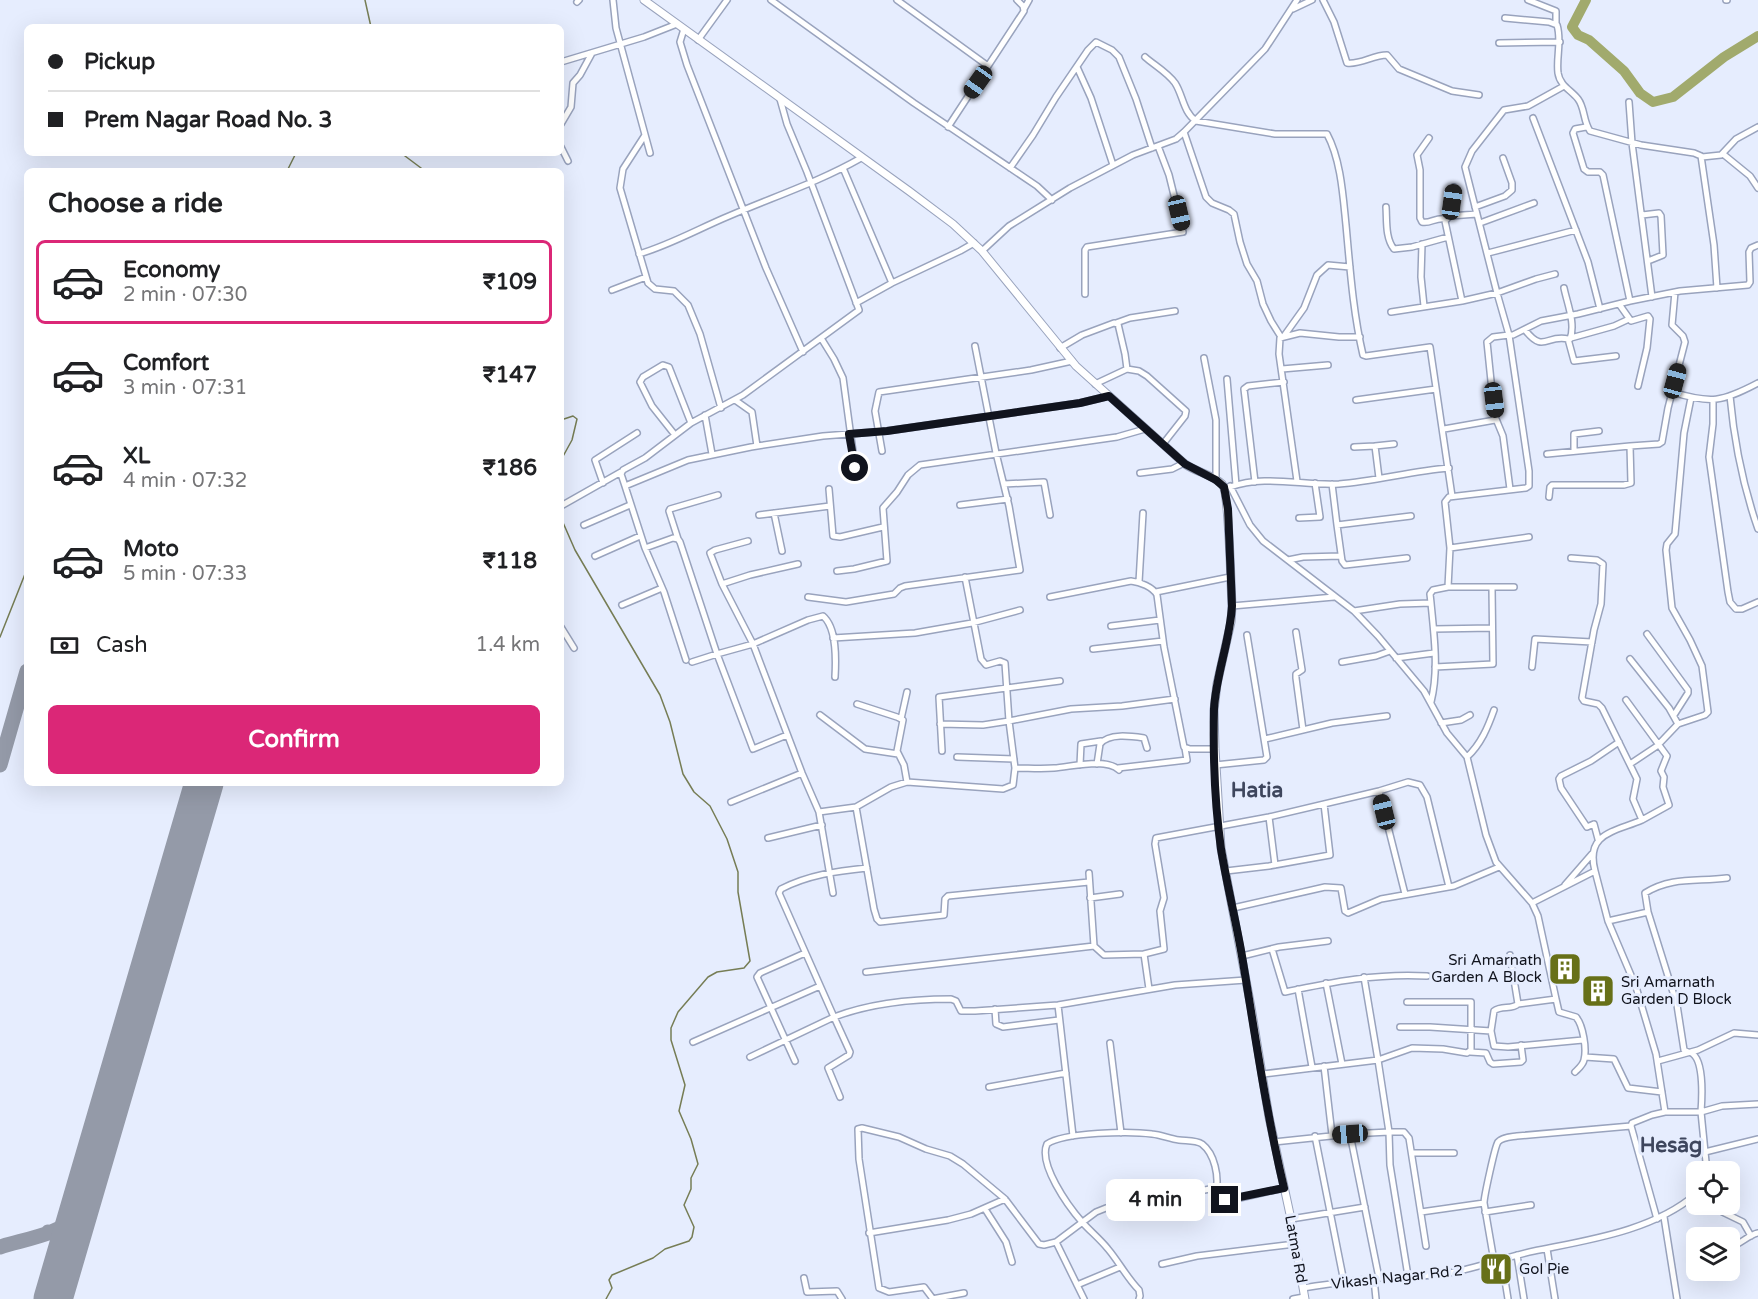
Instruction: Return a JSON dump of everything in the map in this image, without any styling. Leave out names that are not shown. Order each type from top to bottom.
[{"type":"street","points":[[613,0],[620,44],[650,153]]},
{"type":"street","points":[[644,0],[909,191],[974,243],[1072,361],[1145,429],[1198,473],[1230,486],[1255,482],[1297,481],[1332,484],[1449,468]]},
{"type":"street","points":[[698,40],[727,0]]},
{"type":"street","points":[[771,0],[948,127],[1037,186],[1052,200]]},
{"type":"street","points":[[897,0],[988,66]]},
{"type":"street","points":[[1017,0],[1024,9]]},
{"type":"street","points":[[948,127],[1029,0]]},
{"type":"street","points":[[982,250],[1009,226],[1113,165],[1176,139],[1254,63],[1297,0]]},
{"type":"street","points":[[1292,10],[1312,0]]},
{"type":"street","points":[[1323,0],[1334,22],[1347,63],[1353,64],[1387,55],[1399,69],[1452,91],[1479,95]]},
{"type":"street","points":[[1528,0],[1556,11],[1560,42],[1558,71],[1564,86],[1581,104],[1586,127],[1592,132],[1632,143],[1712,157],[1723,154],[1736,139],[1758,127]]},
{"type":"street","points":[[1505,18],[1556,23]]},
{"type":"street","points":[[564,61],[677,24]]},
{"type":"street","points":[[684,29],[680,39],[681,48],[766,268],[803,352]]},
{"type":"street","points":[[1010,168],[1096,42],[1117,54],[1155,147],[1169,175],[1183,232],[1086,248],[1085,294]]},
{"type":"street","points":[[1499,43],[1560,42]]},
{"type":"street","points":[[564,119],[571,107],[573,83],[592,53]]},
{"type":"street","points":[[1145,57],[1173,80],[1180,91],[1188,114],[1196,121],[1275,134],[1326,134],[1334,155],[1342,191],[1350,267],[1364,356],[1429,347],[1431,350],[1452,496]]},
{"type":"street","points":[[1077,67],[1091,98],[1113,165]]},
{"type":"street","points":[[1448,587],[1450,548],[1445,502],[1447,498],[1526,488],[1530,483],[1509,335],[1465,167],[1472,151],[1504,110],[1528,106],[1564,86]]},
{"type":"street","points":[[564,504],[621,472],[691,423],[735,400],[859,310],[787,124],[780,99]]},
{"type":"street","points":[[1629,102],[1632,143],[1652,297]]},
{"type":"street","points":[[1533,118],[1576,230],[1600,309]]},
{"type":"street","points":[[1586,127],[1576,128],[1573,133],[1584,169],[1600,172],[1603,175],[1630,301]]},
{"type":"street","points":[[1184,132],[1206,197],[1212,203],[1234,214],[1247,264],[1256,277],[1263,304],[1271,321],[1282,336]]},
{"type":"street","points":[[645,135],[624,169],[620,181],[621,194],[646,277],[652,287],[674,291],[688,305],[700,334],[721,408]]},
{"type":"street","points":[[1429,138],[1418,155],[1419,218],[1425,223],[1438,218],[1477,214]]},
{"type":"street","points":[[564,153],[568,161]]},
{"type":"street","points":[[1723,154],[1750,176],[1758,188]]},
{"type":"street","points":[[1702,157],[1714,244],[1717,288]]},
{"type":"street","points":[[639,254],[654,250],[843,168],[861,158]]},
{"type":"street","points":[[1475,207],[1505,196],[1512,190],[1512,183],[1503,158]]},
{"type":"street","points":[[843,168],[892,283]]},
{"type":"street","points":[[1454,187],[1448,217],[1448,237],[1462,301]]},
{"type":"street","points":[[1480,224],[1534,203]]},
{"type":"street","points":[[1386,207],[1388,235],[1392,248],[1408,248],[1448,237]]},
{"type":"street","points":[[1642,215],[1659,213],[1661,216],[1663,255],[1648,261]]},
{"type":"street","points":[[1488,254],[1576,230]]},
{"type":"street","points":[[856,303],[974,243]]},
{"type":"street","points":[[1422,244],[1421,277],[1424,306]]},
{"type":"street","points":[[1510,489],[1503,436],[1496,419],[1488,342],[1493,337],[1525,330],[1530,325],[1541,321],[1630,301],[1675,292],[1749,284],[1749,252],[1751,248],[1758,245]]},
{"type":"street","points":[[1297,481],[1280,354],[1282,336],[1303,310],[1319,272],[1328,265],[1350,267]]},
{"type":"street","points":[[1391,312],[1497,293],[1555,274]]},
{"type":"street","points":[[612,290],[646,277]]},
{"type":"street","points":[[1564,288],[1570,315],[1570,339],[1574,361],[1616,356]]},
{"type":"street","points":[[1547,454],[1662,442],[1685,342],[1683,336],[1672,325],[1675,292]]},
{"type":"street","points":[[1619,304],[1629,319],[1634,321],[1648,316],[1650,320],[1647,348],[1638,386]]},
{"type":"street","points":[[1060,348],[1098,328],[1130,318],[1175,311]]},
{"type":"street","points":[[1525,330],[1536,342],[1570,339],[1629,319]]},
{"type":"street","points":[[1116,323],[1120,332],[1126,369]]},
{"type":"street","points":[[1282,336],[1306,333],[1360,337]]},
{"type":"street","points":[[821,338],[843,378],[856,474]]},
{"type":"street","points":[[808,597],[846,602],[894,594],[906,586],[1020,570],[1008,499],[996,453],[975,346]]},
{"type":"street","points":[[1204,358],[1216,420],[1216,480]]},
{"type":"street","points":[[882,452],[875,411],[879,392],[981,378],[1061,365],[1072,361]]},
{"type":"street","points":[[675,435],[652,406],[640,382],[643,376],[663,365],[669,367],[691,423]]},
{"type":"street","points":[[1282,369],[1328,365]]},
{"type":"street","points":[[1095,384],[1126,369],[1139,371],[1147,376],[1186,411],[1185,416],[1163,444]]},
{"type":"street","points":[[1227,379],[1230,486],[1256,534],[1354,611],[1424,691],[1441,723],[1467,757],[1486,835],[1499,867],[1532,903],[1542,926],[1559,1012],[1578,1019],[1585,1057],[1583,1064],[1575,1072]]},
{"type":"street","points":[[1255,482],[1244,389],[1248,386],[1284,382]]},
{"type":"street","points":[[1672,392],[1713,401],[1758,383]]},
{"type":"street","points":[[1356,400],[1436,389]]},
{"type":"street","points":[[625,486],[688,460],[712,454],[757,446],[989,416],[1109,396]]},
{"type":"street","points":[[1730,396],[1733,426],[1742,469],[1758,528]]},
{"type":"street","points":[[1630,764],[1659,745],[1678,724],[1708,712],[1700,660],[1672,608],[1667,559],[1667,544],[1675,536],[1684,433],[1691,398]]},
{"type":"street","points":[[735,400],[752,412],[757,446]]},
{"type":"street","points":[[1713,401],[1709,457],[1730,602],[1736,609],[1742,609],[1758,602]]},
{"type":"street","points":[[705,415],[712,454]]},
{"type":"street","points":[[1444,429],[1496,419]]},
{"type":"street","points":[[837,571],[887,561],[883,527],[884,506],[894,497],[915,468],[928,463],[1117,437],[1145,429]]},
{"type":"street","points":[[1574,451],[1574,434],[1599,431]]},
{"type":"street","points":[[603,483],[595,460],[638,434]]},
{"type":"street","points":[[1354,447],[1394,444]]},
{"type":"street","points":[[1375,446],[1378,478]]},
{"type":"street","points":[[1549,497],[1552,485],[1624,485],[1631,483],[1630,446]]},
{"type":"street","points":[[1140,473],[1175,468],[1184,463]]},
{"type":"street","points":[[621,472],[640,536],[689,661],[753,644],[820,616],[826,619],[833,639],[835,677]]},
{"type":"street","points":[[1004,484],[1044,482],[1050,515]]},
{"type":"street","points":[[1299,518],[1320,517],[1315,483]]},
{"type":"street","points":[[1332,484],[1342,564],[1347,566],[1407,558]]},
{"type":"street","name":"Latma Rd","points":[[1230,486],[1228,509],[1232,606],[1230,631],[1215,698],[1215,765],[1219,826],[1274,1142],[1305,1298]]},
{"type":"street","points":[[829,489],[831,532],[834,537],[883,527]]},
{"type":"street","points":[[718,495],[679,505],[669,510],[751,747],[758,748],[787,735]]},
{"type":"street","points":[[960,505],[1008,499]]},
{"type":"street","points":[[584,525],[630,505]]},
{"type":"street","points":[[759,515],[830,506]]},
{"type":"street","points":[[774,513],[782,551]]},
{"type":"street","points":[[1139,582],[1143,513]]},
{"type":"street","points":[[1337,525],[1412,516]]},
{"type":"street","points":[[595,556],[640,536]]},
{"type":"street","points":[[1450,548],[1529,537]]},
{"type":"street","points":[[645,548],[673,538],[678,539]]},
{"type":"street","points":[[748,542],[710,552],[722,584],[753,644],[819,812],[833,893]]},
{"type":"street","points":[[1288,560],[1303,557],[1341,556]]},
{"type":"street","points":[[1571,558],[1597,560],[1603,564],[1601,604],[1582,699],[1585,702],[1599,705],[1630,764],[1638,781],[1633,800],[1642,820]]},
{"type":"street","points":[[722,584],[798,564]]},
{"type":"street","points":[[1050,597],[1126,582],[1139,582],[1156,592],[1230,577]]},
{"type":"street","points":[[819,812],[855,807],[891,787],[907,782],[1003,789],[1013,784],[1015,768],[1005,663],[1000,661],[984,665],[981,659],[972,623],[965,578]]},
{"type":"street","points":[[1431,702],[1435,667],[1430,594],[1433,590],[1448,587],[1514,587]]},
{"type":"street","points":[[622,604],[662,588]]},
{"type":"street","points":[[1435,667],[1493,664],[1492,588]]},
{"type":"street","points":[[1015,768],[1054,768],[1097,764],[1110,765],[1118,769],[1187,760],[1163,641],[1156,592]]},
{"type":"street","points":[[1232,606],[1334,597]]},
{"type":"street","points":[[1354,611],[1401,604],[1431,603]]},
{"type":"street","points":[[833,639],[909,633],[972,623],[1020,610]]},
{"type":"street","points":[[1112,626],[1160,620]]},
{"type":"street","points":[[1434,629],[1492,628]]},
{"type":"street","points":[[564,632],[574,648]]},
{"type":"street","points":[[1296,632],[1302,670],[1296,674],[1296,681],[1303,730]]},
{"type":"street","points":[[1647,634],[1688,690],[1674,715]]},
{"type":"street","points":[[1215,765],[1264,760],[1267,754],[1247,635]]},
{"type":"street","points":[[1532,667],[1535,639],[1592,642]]},
{"type":"street","points":[[1093,649],[1163,641]]},
{"type":"street","points":[[1342,662],[1390,651]]},
{"type":"street","points":[[1396,658],[1434,653]]},
{"type":"street","points":[[1630,659],[1674,715],[1678,724]]},
{"type":"street","points":[[942,751],[939,697],[1060,681]]},
{"type":"street","points":[[906,692],[901,719],[903,722],[897,743],[907,782]]},
{"type":"street","points":[[940,724],[983,725],[1071,709],[1122,706],[1175,699]]},
{"type":"street","points":[[1597,841],[1610,832],[1642,820],[1669,805],[1661,771],[1667,756],[1626,700]]},
{"type":"street","points":[[857,704],[901,719]]},
{"type":"street","points":[[1467,757],[1474,751],[1485,733],[1494,710]]},
{"type":"street","points":[[820,715],[865,749],[898,754]]},
{"type":"street","points":[[1441,723],[1461,720],[1470,715]]},
{"type":"street","points":[[1265,739],[1332,723],[1387,716]]},
{"type":"street","points":[[1080,765],[1081,744],[1132,736],[1145,739],[1147,748]]},
{"type":"street","points":[[1097,764],[1101,741]]},
{"type":"street","points":[[1570,884],[1564,886],[1592,854],[1599,837],[1594,824],[1587,827],[1561,788],[1558,779],[1619,742]]},
{"type":"street","points":[[1185,748],[1215,749]]},
{"type":"street","points":[[957,757],[1014,759]]},
{"type":"street","points":[[731,802],[802,772]]},
{"type":"street","points":[[1089,873],[1094,946],[1104,955],[1144,954],[1164,949],[1160,911],[1164,898],[1155,840],[1269,817],[1408,782],[1416,782],[1423,788],[1433,816],[1449,887]]},
{"type":"street","points":[[1379,791],[1405,894]]},
{"type":"street","points":[[1226,871],[1275,865],[1331,854],[1324,804]]},
{"type":"street","points":[[855,807],[874,909],[877,919],[882,922],[944,915],[946,898],[950,896],[1089,882]]},
{"type":"street","points":[[1269,817],[1275,865]]},
{"type":"street","points":[[768,838],[822,825]]},
{"type":"street","points":[[1592,854],[1608,921],[1636,987],[1658,1060],[1665,1112]]},
{"type":"street","points":[[1233,908],[1338,886],[1341,888],[1345,911],[1348,913],[1373,902],[1449,887],[1499,867]]},
{"type":"street","points":[[840,1097],[828,1068],[849,1055],[850,1052],[779,892],[790,885],[830,872],[867,868]]},
{"type":"street","points":[[1532,903],[1595,871]]},
{"type":"street","points":[[1706,1161],[1700,1070],[1693,1054],[1688,1053],[1684,1047],[1677,1005],[1648,912],[1645,892],[1681,879],[1727,879]]},
{"type":"street","points":[[1090,898],[1120,894]]},
{"type":"street","points":[[1608,921],[1648,912]]},
{"type":"street","points":[[1242,956],[1328,941]]},
{"type":"street","points":[[866,972],[1094,946]]},
{"type":"street","points":[[1272,949],[1284,992],[1364,977],[1427,976]]},
{"type":"street","points":[[795,1061],[758,975],[805,953]]},
{"type":"street","points":[[1144,954],[1149,989]]},
{"type":"street","points":[[1510,955],[1518,1004]]},
{"type":"street","points":[[1364,977],[1389,1132],[1389,1154],[1408,1276]]},
{"type":"street","points":[[750,1058],[834,1017],[852,1011],[912,1000],[951,999],[956,1001],[963,1011],[1059,1005],[1149,989],[1202,982],[1246,980]]},
{"type":"street","points":[[1326,983],[1342,1064]]},
{"type":"street","points":[[693,1042],[820,986]]},
{"type":"street","points":[[1298,989],[1312,1067]]},
{"type":"street","points":[[1556,999],[1518,1004],[1515,1007],[1495,1010],[1491,1031],[1492,1044],[1496,1047],[1583,1040]]},
{"type":"street","points":[[1407,1002],[1469,1002],[1472,1007],[1470,1052]]},
{"type":"street","points":[[1059,1005],[1073,1136]]},
{"type":"street","points":[[995,1009],[996,1024],[1003,1027],[1059,1020]]},
{"type":"street","points":[[1400,1027],[1491,1031]]},
{"type":"street","points":[[1658,1060],[1698,1050],[1734,1033],[1758,1035]]},
{"type":"street","points":[[1110,1043],[1121,1133]]},
{"type":"street","points":[[1263,1074],[1378,1060],[1412,1048],[1486,1053],[1491,1063],[1521,1062],[1523,1060],[1521,1045]]},
{"type":"street","points":[[1585,1057],[1614,1059],[1628,1088],[1662,1092]]},
{"type":"street","points":[[1324,1066],[1332,1135]]},
{"type":"street","points":[[989,1087],[1066,1073]]},
{"type":"street","points":[[1494,1261],[1485,1212],[1485,1186],[1497,1145],[1502,1140],[1516,1136],[1631,1126],[1632,1123],[1665,1112],[1701,1112],[1722,1106],[1758,1104]]},
{"type":"street","points":[[1631,1126],[1657,1219]]},
{"type":"street","points":[[964,1293],[933,1299],[924,1287],[893,1292],[882,1291],[879,1288],[856,1134],[860,1128],[899,1137],[950,1156],[963,1164],[1005,1199],[1039,1244],[1044,1245],[1056,1242],[1096,1212],[1106,1208],[1210,1189],[1216,1191],[1223,1199],[1231,1200],[1284,1188]]},
{"type":"street","points":[[1139,1299],[1139,1290],[1109,1250],[1082,1222],[1061,1194],[1049,1170],[1045,1146],[1050,1141],[1073,1136],[1121,1133],[1150,1134],[1202,1144],[1214,1164],[1218,1180],[1216,1191]]},
{"type":"street","points":[[1274,1142],[1315,1136],[1407,1133],[1426,1246]]},
{"type":"street","points":[[1350,1134],[1377,1278],[1376,1299]]},
{"type":"street","points":[[1315,1136],[1344,1282]]},
{"type":"street","points":[[1705,1152],[1758,1139]]},
{"type":"street","points":[[1412,1153],[1454,1153]]},
{"type":"street","points":[[869,1233],[948,1220],[985,1209],[1005,1199]]},
{"type":"street","points":[[1421,1212],[1484,1203]]},
{"type":"street","name":"Vikash Nagar Rd 2","points":[[1303,1288],[1377,1278],[1446,1273],[1517,1255],[1596,1239],[1657,1219],[1686,1203]]},
{"type":"street","points":[[1485,1212],[1531,1205]]},
{"type":"street","points":[[1291,1219],[1365,1207]]},
{"type":"street","points":[[985,1209],[1003,1236],[1012,1262]]},
{"type":"street","points":[[1729,1215],[1743,1222],[1751,1236]]},
{"type":"street","points":[[1664,1216],[1677,1299]]},
{"type":"street","points":[[1740,1243],[1758,1233]]},
{"type":"street","points":[[1056,1242],[1084,1299]]},
{"type":"street","points":[[1162,1264],[1197,1256],[1295,1244]]},
{"type":"street","points":[[1547,1249],[1555,1299]]},
{"type":"street","points":[[1517,1255],[1524,1299]]},
{"type":"street","points":[[1501,1259],[1501,1262],[1496,1263],[1498,1271],[1504,1274],[1508,1299]]},
{"type":"street","points":[[1077,1286],[1120,1267]]},
{"type":"street","points":[[804,1278],[807,1292],[837,1291],[842,1299]]},
{"type":"street","points":[[893,1292],[894,1299]]},
{"type":"street","points":[[1293,1299],[1305,1298]]},
{"type":"waterway","points":[[365,0],[370,24]]},
{"type":"waterway","points":[[1586,0],[1572,27],[1578,35],[1589,40],[1624,71],[1640,93],[1653,102],[1673,97],[1724,57],[1758,36]]},
{"type":"waterway","points":[[288,168],[294,156]]},
{"type":"waterway","points":[[405,156],[421,168]]},
{"type":"waterway","points":[[564,419],[573,416],[577,419],[572,440],[564,455]]},
{"type":"waterway","points":[[564,525],[575,550],[660,695],[670,722],[683,774],[694,792],[710,806],[727,839],[738,872],[738,892],[750,961],[744,968],[717,972],[708,977],[678,1012],[671,1028],[671,1040],[685,1085],[679,1111],[691,1139],[698,1164],[691,1178],[691,1189],[684,1205],[694,1227],[692,1237],[689,1241],[665,1249],[653,1258],[612,1275],[609,1280],[612,1288],[606,1299]]},
{"type":"waterway","points":[[0,637],[24,577]]},
{"type":"taxiway","points":[[0,765],[24,681]]},
{"type":"taxiway","points":[[0,1247],[51,1232],[77,1216]]},
{"type":"taxiway","points":[[48,1232],[61,1237],[68,1248]]},
{"type":"runway","points":[[53,1299],[203,786]]},
{"type":"place","name":"Sri Amarnath Garden A Block","points":[[1565,969]]},
{"type":"place","name":"Sri Amarnath Garden D Block","points":[[1598,991]]},
{"type":"place","name":"Gol Pie","points":[[1496,1269]]},
{"type":"district","name":"Hatia","points":[[1257,790]]},
{"type":"district","name":"Hesāg","points":[[1671,1145]]},
{"type":"route","points":[[855,468],[849,434],[887,431],[1080,403],[1109,396],[1191,469],[1216,480],[1225,488],[1232,606],[1214,710],[1218,815],[1221,848],[1232,898],[1269,1117],[1284,1188],[1225,1200]]}]
